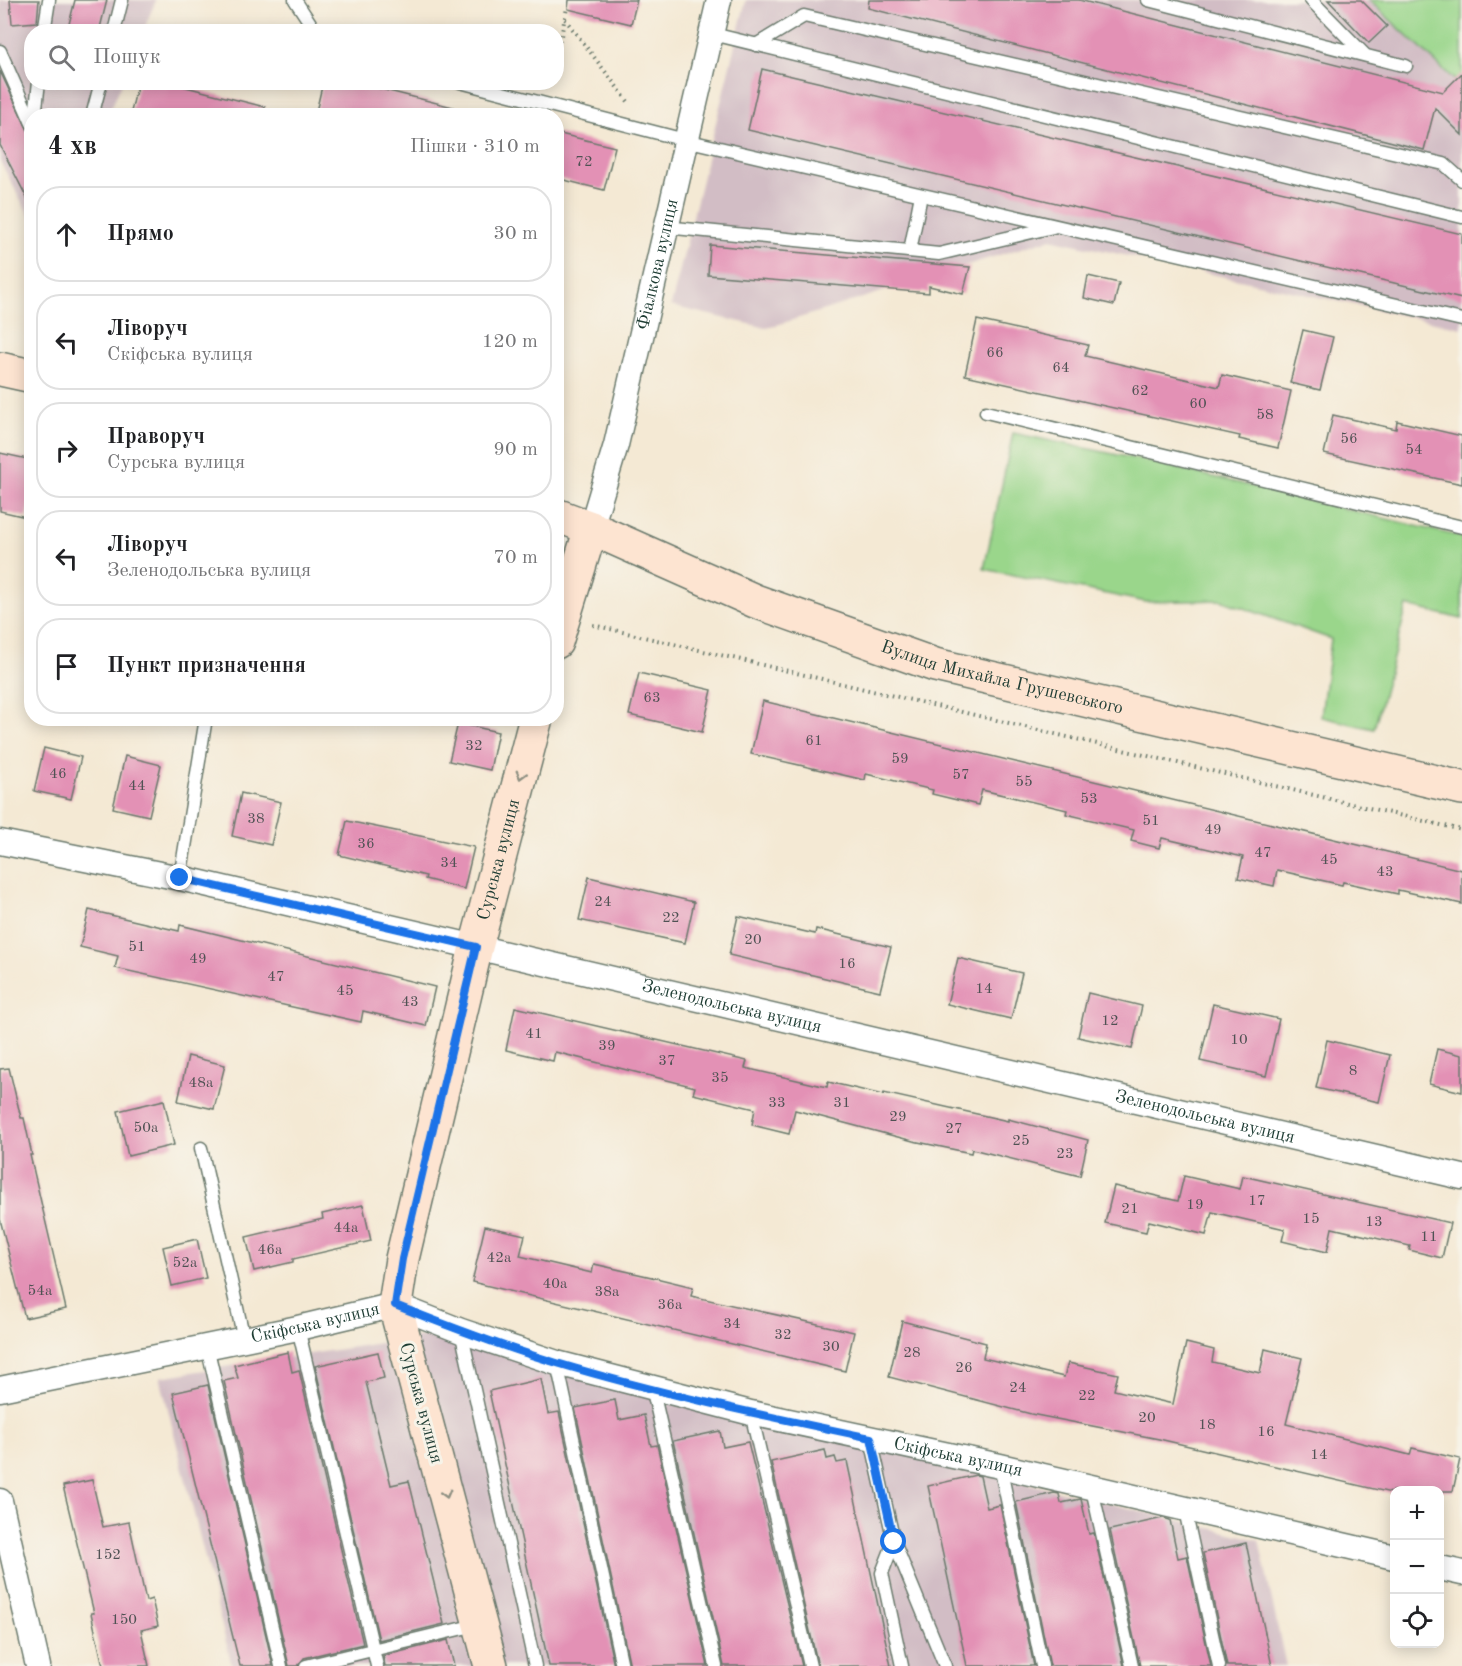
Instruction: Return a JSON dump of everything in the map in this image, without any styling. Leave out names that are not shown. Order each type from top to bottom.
[{"type":"street","name":"Фіалкова вулиця","points":[[591,528],[616,445],[685,140],[713,34],[718,0]]},
{"type":"street","points":[[0,369],[24,374]]},
{"type":"street","name":"Вулиця Михайла Грушевського","points":[[564,518],[755,601],[935,665],[1462,788]]},
{"type":"street","points":[[564,617],[591,528]]},
{"type":"street","name":"Сурська вулиця","points":[[491,1666],[395,1305],[402,1259],[476,947],[534,726]]},
{"type":"street","name":"Зеленодольська вулиця","points":[[0,842],[180,878],[1462,1177]]},
{"type":"street","name":"Скіфська вулиця","points":[[0,1389],[298,1328],[395,1305],[461,1331],[557,1363],[751,1413],[1000,1466],[1390,1556]]},
{"type":"street","points":[[0,1501],[38,1666]]},
{"type":"street","points":[[1444,1569],[1462,1573]]},
{"type":"lane","points":[[45,24],[49,0]]},
{"type":"lane","points":[[116,24],[123,0]]},
{"type":"lane","points":[[295,0],[311,24]]},
{"type":"lane","points":[[1148,0],[1406,66]]},
{"type":"lane","points":[[1311,0],[1365,54]]},
{"type":"lane","points":[[756,45],[804,16],[1444,164],[1462,180]]},
{"type":"lane","points":[[713,34],[1462,218]]},
{"type":"lane","points":[[0,51],[25,108]]},
{"type":"lane","points":[[36,108],[38,90]]},
{"type":"lane","points":[[94,108],[99,90]]},
{"type":"lane","points":[[491,90],[561,108]]},
{"type":"lane","points":[[564,109],[685,140],[1462,320]]},
{"type":"lane","points":[[910,251],[921,195]]},
{"type":"lane","points":[[665,227],[939,254],[1057,226]]},
{"type":"lane","points":[[986,412],[1462,527]]},
{"type":"lane","points":[[180,878],[205,726]]},
{"type":"lane","points":[[201,1148],[244,1339]]},
{"type":"lane","points":[[298,1328],[377,1666]]},
{"type":"lane","points":[[461,1331],[535,1666]]},
{"type":"lane","points":[[207,1346],[281,1666]]},
{"type":"lane","points":[[557,1363],[622,1666]]},
{"type":"lane","points":[[652,1387],[716,1666]]},
{"type":"lane","points":[[751,1413],[810,1666]]},
{"type":"lane","points":[[871,1438],[894,1542],[945,1666]]},
{"type":"lane","points":[[1000,1466],[1042,1666]]},
{"type":"lane","points":[[1092,1489],[1132,1666]]},
{"type":"lane","points":[[1185,1510],[1219,1666]]},
{"type":"lane","points":[[894,1542],[882,1573],[902,1666]]},
{"type":"lane","points":[[306,1666],[481,1624]]},
{"type":"path","points":[[564,24],[567,8]]},
{"type":"path","points":[[565,19],[650,131]]},
{"type":"path","points":[[564,631],[1462,831]]},
{"type":"shaded area","points":[[0,0],[156,0],[146,24],[24,24],[24,90],[119,90],[111,108],[24,108],[24,206],[0,161]]},
{"type":"shaded area","points":[[746,0],[1369,0],[1462,87],[1462,328],[1050,239],[767,328],[671,306]]},
{"type":"shaded area","points":[[426,1336],[1259,1540],[1286,1666],[232,1666],[160,1377]]},
{"type":"green space","points":[[1369,0],[1462,0],[1462,87]]},
{"type":"green space","points":[[1013,433],[1147,461],[1462,537],[1462,619],[1407,606],[1374,729],[1321,717],[1331,639],[1221,600],[1146,602],[984,569]]},
{"type":"building","points":[[10,0],[39,0],[37,22],[12,24]]},
{"type":"building","points":[[75,0],[107,0],[101,24],[69,24]]},
{"type":"building","points":[[569,0],[637,0],[631,24],[568,9]]},
{"type":"building","points":[[869,0],[1079,0],[1443,92],[1462,73],[1462,135],[1435,108],[1424,150],[868,8]]},
{"type":"building","points":[[1328,0],[1361,0],[1387,26],[1369,43]]},
{"type":"building","points":[[762,69],[1462,234],[1462,299],[748,130]]},
{"type":"building","points":[[0,71],[24,122],[24,192],[0,145]]},
{"type":"building","points":[[136,90],[198,90],[265,107],[265,108],[132,108]]},
{"type":"building","points":[[321,90],[385,90],[453,107],[453,108],[317,108]]},
{"type":"building","points":[[564,135],[615,147],[604,190],[564,180]]},
{"type":"building","points":[[710,245],[970,267],[963,294],[929,286],[929,293],[708,275]]},
{"type":"building","points":[[1088,276],[1119,283],[1114,305],[1084,298]]},
{"type":"building","points":[[977,320],[1088,345],[1085,356],[1219,387],[1222,375],[1291,391],[1278,448],[1239,439],[1240,436],[965,375]]},
{"type":"building","points":[[1303,330],[1333,337],[1320,390],[1290,383]]},
{"type":"building","points":[[1333,415],[1396,429],[1397,421],[1462,436],[1462,484],[1324,454]]},
{"type":"building","points":[[0,453],[24,458],[24,517],[0,511]]},
{"type":"building","points":[[639,673],[712,690],[702,732],[629,715]]},
{"type":"building","points":[[763,701],[1462,870],[1462,904],[1398,890],[1398,894],[1343,882],[1342,885],[1277,870],[1274,886],[1238,878],[1243,857],[1162,838],[1159,848],[1131,841],[1134,830],[1066,814],[1067,810],[982,790],[978,805],[932,794],[933,790],[866,774],[865,780],[751,754]]},
{"type":"building","points":[[457,726],[471,726],[498,732],[490,770],[449,761]]},
{"type":"building","points":[[44,748],[81,757],[71,799],[34,791]]},
{"type":"building","points":[[125,756],[161,765],[149,816],[113,808]]},
{"type":"building","points":[[241,793],[281,802],[271,845],[232,836]]},
{"type":"building","points":[[347,821],[474,847],[464,889],[425,879],[426,876],[339,855]]},
{"type":"building","points":[[589,877],[694,902],[685,943],[579,920]]},
{"type":"building","points":[[89,910],[179,931],[180,925],[435,987],[426,1026],[363,1011],[361,1022],[115,968],[118,956],[80,947]]},
{"type":"building","points":[[738,916],[815,934],[816,929],[891,947],[880,991],[729,955]]},
{"type":"building","points":[[958,958],[1022,973],[1011,1019],[947,1004]]},
{"type":"building","points":[[1088,993],[1142,1006],[1132,1049],[1078,1037]]},
{"type":"building","points":[[1213,1004],[1279,1019],[1266,1076],[1200,1061]]},
{"type":"building","points":[[515,1007],[747,1061],[745,1068],[827,1087],[828,1082],[1008,1121],[1008,1119],[1088,1140],[1080,1176],[972,1149],[971,1153],[913,1141],[795,1110],[789,1134],[752,1125],[755,1109],[693,1094],[695,1087],[555,1052],[553,1061],[506,1050]]},
{"type":"building","points":[[1327,1040],[1390,1055],[1379,1102],[1316,1088]]},
{"type":"building","points":[[1437,1049],[1462,1055],[1462,1092],[1429,1084]]},
{"type":"building","points":[[188,1056],[225,1065],[214,1109],[178,1101]]},
{"type":"building","points":[[9,1068],[21,1118],[24,1118],[32,1155],[30,1155],[66,1309],[25,1318],[0,1219],[0,1069]]},
{"type":"building","points":[[164,1100],[174,1145],[128,1156],[118,1111]]},
{"type":"building","points":[[1184,1176],[1240,1189],[1243,1176],[1450,1223],[1442,1258],[1409,1250],[1410,1246],[1332,1228],[1327,1252],[1282,1241],[1285,1229],[1212,1212],[1206,1235],[1149,1221],[1146,1232],[1105,1223],[1114,1186],[1178,1201]]},
{"type":"building","points":[[363,1205],[371,1241],[293,1259],[293,1262],[254,1271],[246,1237],[323,1219],[322,1214]]},
{"type":"building","points":[[485,1226],[525,1235],[520,1256],[592,1273],[594,1264],[656,1278],[693,1287],[691,1296],[854,1332],[845,1371],[472,1282]]},
{"type":"building","points":[[197,1239],[206,1278],[172,1286],[163,1247]]},
{"type":"building","points":[[902,1321],[986,1343],[983,1358],[1064,1377],[1068,1363],[1118,1374],[1114,1390],[1173,1404],[1186,1343],[1214,1350],[1212,1362],[1260,1373],[1265,1349],[1302,1358],[1286,1424],[1410,1455],[1412,1448],[1460,1459],[1453,1491],[1444,1491],[1444,1486],[1390,1486],[1390,1493],[1159,1439],[1031,1414],[889,1377]]},
{"type":"building","points":[[288,1352],[292,1372],[299,1370],[363,1644],[304,1658],[298,1666],[289,1666],[224,1381],[238,1378],[234,1365]]},
{"type":"building","points":[[378,1352],[384,1378],[366,1382],[391,1485],[409,1481],[444,1624],[379,1640],[315,1366]]},
{"type":"building","points":[[541,1379],[548,1414],[559,1412],[614,1666],[549,1666],[489,1391]]},
{"type":"building","points":[[208,1385],[273,1666],[240,1666],[173,1393]]},
{"type":"building","points":[[615,1400],[619,1420],[644,1415],[651,1446],[657,1445],[708,1666],[630,1666],[575,1408]]},
{"type":"building","points":[[720,1431],[723,1447],[748,1442],[802,1666],[724,1666],[673,1441]]},
{"type":"building","points":[[825,1450],[827,1459],[835,1457],[837,1463],[847,1461],[891,1666],[818,1666],[771,1462]]},
{"type":"building","points":[[980,1476],[987,1508],[1000,1505],[1034,1666],[967,1666],[928,1486]]},
{"type":"building","points":[[92,1480],[103,1527],[129,1522],[146,1601],[152,1599],[158,1626],[141,1630],[149,1666],[103,1666],[91,1613],[94,1613],[63,1486]]},
{"type":"building","points":[[1054,1493],[1059,1494],[1061,1503],[1081,1499],[1089,1534],[1094,1533],[1124,1666],[1050,1666],[1016,1502]]},
{"type":"building","points":[[1163,1518],[1170,1520],[1178,1558],[1187,1556],[1211,1666],[1140,1666],[1110,1530]]},
{"type":"building","points":[[1246,1543],[1272,1666],[1227,1666],[1203,1553]]},
{"type":"building","points":[[448,1640],[454,1666],[385,1666],[383,1656]]},
{"type":"route","points":[[180,878],[476,947],[402,1259],[395,1305],[461,1331],[557,1363],[751,1413],[871,1438],[894,1542]]}]
